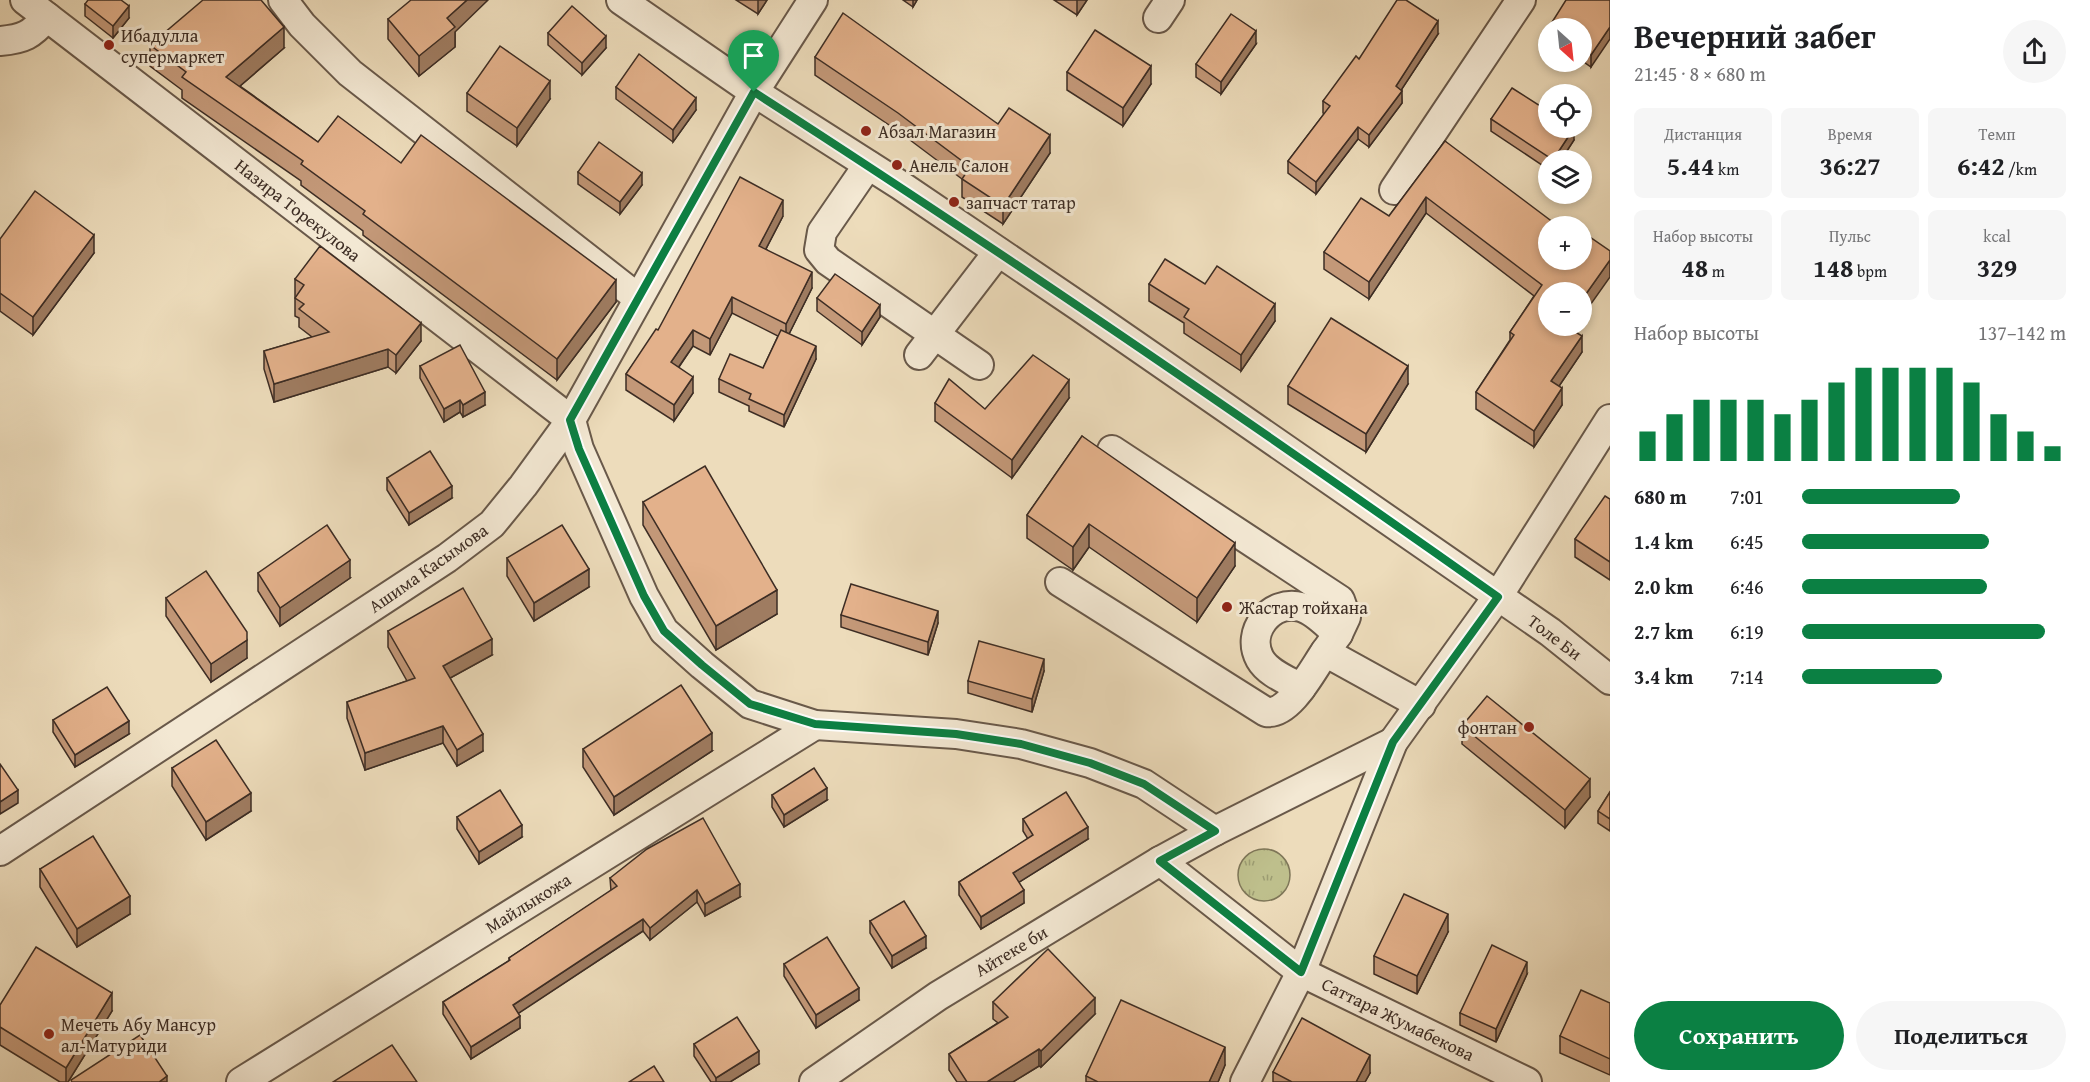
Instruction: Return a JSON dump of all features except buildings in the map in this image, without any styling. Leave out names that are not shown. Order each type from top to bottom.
[{"type":"street","points":[[282,0],[302,25],[350,73],[638,298]]},
{"type":"street","name":"Толе Би","points":[[621,0],[754,92],[998,252],[1550,632],[1610,680]]},
{"type":"street","name":"Ашима Касымова","points":[[0,851],[447,558],[492,524],[523,486],[570,420],[754,92],[813,0]]},
{"type":"street","points":[[1394,190],[1521,0]]},
{"type":"street","points":[[0,41],[16,40],[33,33],[36,9]]},
{"type":"street","name":"Назира Торекулова","points":[[36,9],[570,420]]},
{"type":"street","points":[[868,165],[822,232],[819,250],[828,261],[927,345],[980,365]]},
{"type":"street","points":[[927,345],[998,252]]},
{"type":"street","points":[[1245,1082],[1301,972],[1393,742],[1421,705],[1487,589],[1610,419]]},
{"type":"street","points":[[570,420],[579,449],[644,596],[664,631],[750,704],[815,724],[956,734],[1021,744],[1090,763],[1144,784],[1215,831]]},
{"type":"street","points":[[1060,582],[1266,712],[1273,713],[1287,704],[1301,688],[1346,617],[1340,600],[1112,450]]},
{"type":"street","points":[[1301,688],[1268,669],[1260,658],[1256,643],[1258,627],[1267,614],[1283,607],[1299,606],[1312,612],[1331,643],[1421,705]]},
{"type":"street","name":"Майлыкожа","points":[[241,1082],[815,724]]},
{"type":"street","name":"Айтеке би","points":[[814,1082],[938,996],[1160,861],[1393,742]]},
{"type":"street","name":"Саттара Жумабекова","points":[[1160,861],[1301,972],[1527,1082]]},
{"type":"green space","points":[[1259,849],[1269,849],[1279,853],[1286,860],[1290,875],[1286,890],[1279,897],[1269,901],[1259,901],[1249,897],[1242,890],[1238,880],[1238,870],[1242,860],[1249,853]]},
{"type":"place","name":"Ибадулла супермаркет","points":[[109,45]]},
{"type":"place","name":"Абзал Магазин","points":[[866,131]]},
{"type":"place","name":"Анель Салон","points":[[897,165]]},
{"type":"place","name":"запчаст татар","points":[[954,202]]},
{"type":"place","name":"Жастар тойхана","points":[[1227,607]]},
{"type":"place","name":"фонтан","points":[[1529,727]]},
{"type":"place","name":"Мечеть Абу Мансур ал-Матуриди","points":[[49,1034]]},
{"type":"route","points":[[754,92],[900,185],[1039,279],[1498,597],[1393,742],[1301,972],[1160,861],[1215,831],[1144,784],[1090,763],[1021,744],[956,734],[815,724],[750,704],[664,631],[644,596],[579,449],[570,420],[754,92]]}]
